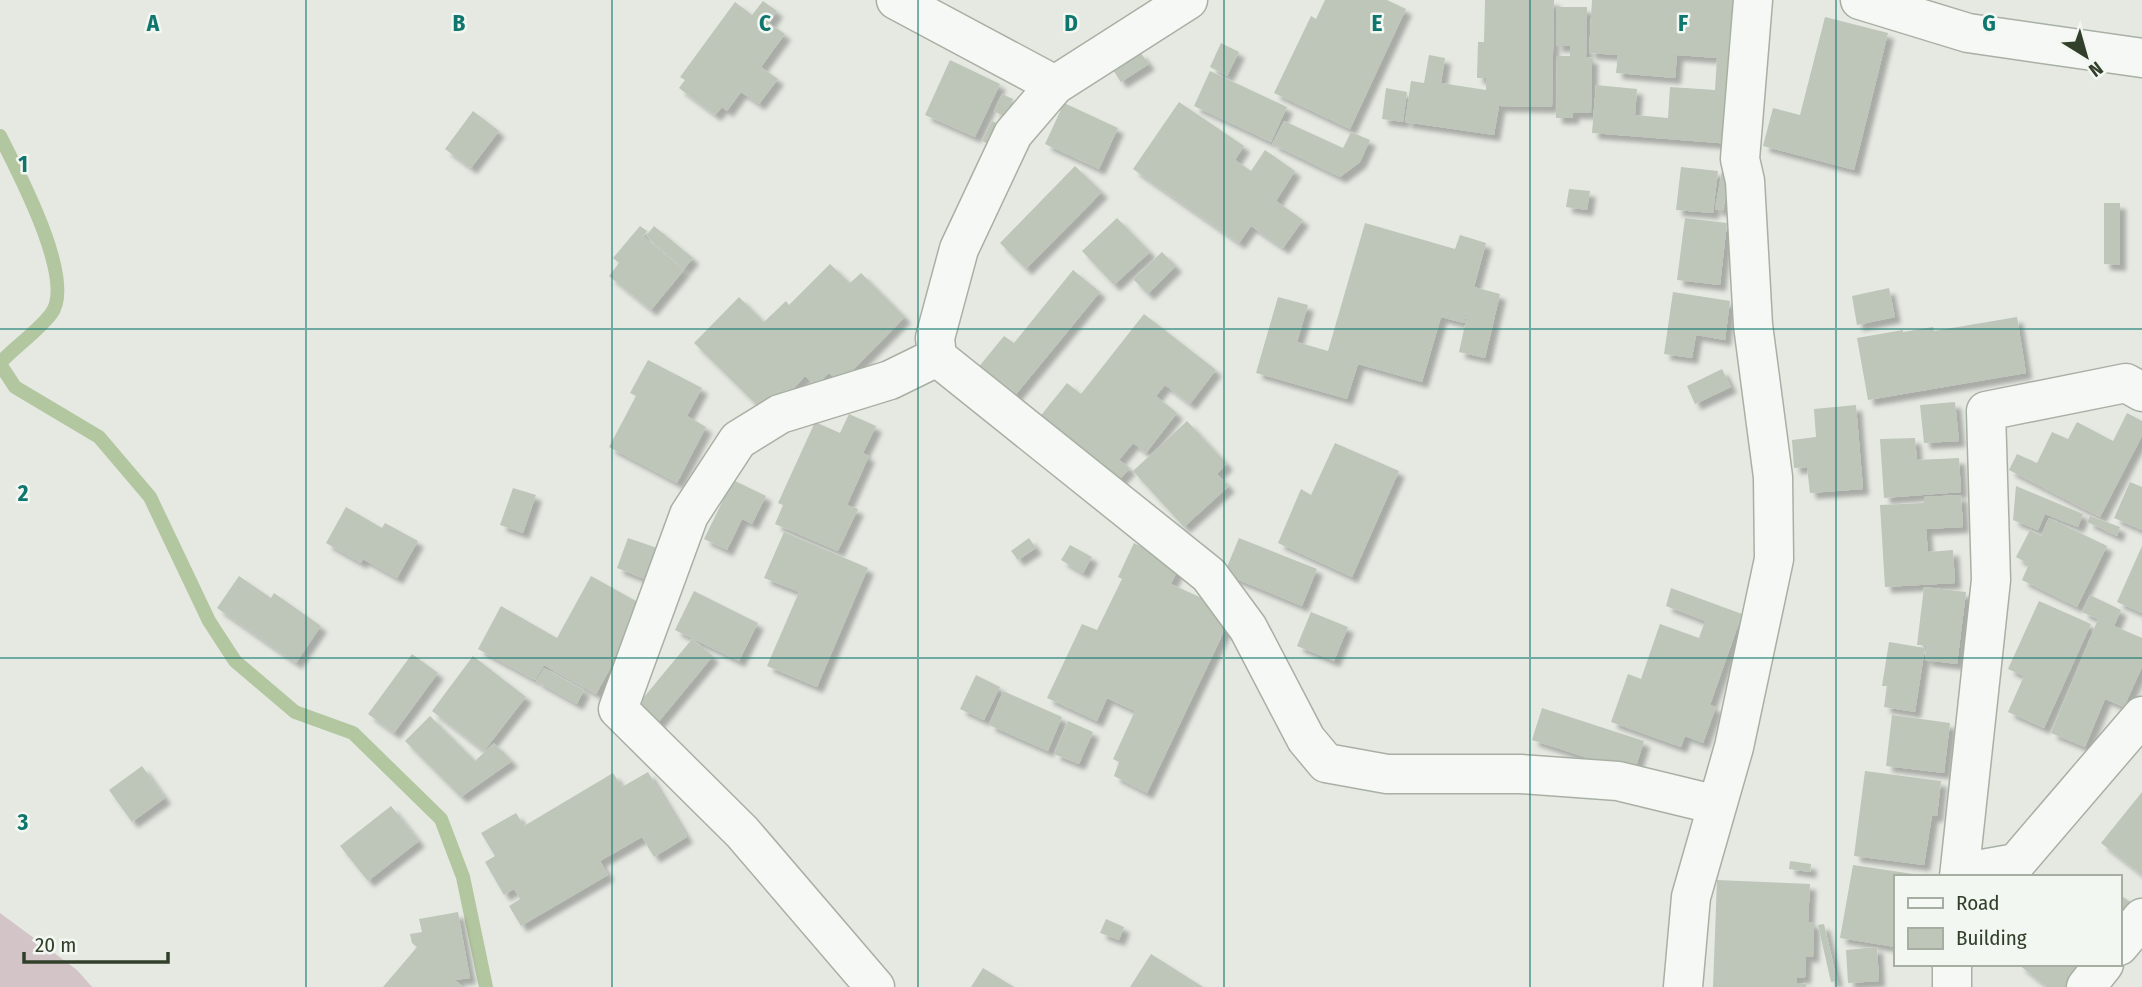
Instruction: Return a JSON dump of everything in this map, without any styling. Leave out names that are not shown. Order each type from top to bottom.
[{"type":"street","points":[[895,0],[1055,85]]},
{"type":"street","points":[[1188,0],[1055,85],[1013,134],[959,249],[935,338],[937,357],[1209,575],[1248,628],[1306,739],[1326,763],[1387,774],[1521,774],[1618,782],[1717,805]]},
{"type":"street","points":[[1683,987],[1691,897],[1734,747],[1774,559],[1773,477],[1753,325],[1745,181],[1740,159],[1754,0]]},
{"type":"street","points":[[1860,0],[1968,33],[2142,58]]},
{"type":"street","points":[[875,987],[742,832],[618,709],[689,515],[738,440],[780,414],[890,380],[937,357]]},
{"type":"street","points":[[2142,392],[2126,383],[1986,411],[1991,580],[1960,875],[2016,863],[2142,716]]},
{"type":"street","points":[[2121,944],[2142,918]]},
{"type":"street","points":[[1952,966],[1952,987]]},
{"type":"street","points":[[2086,987],[2102,966]]},
{"type":"shaded area","points":[[0,913],[77,970],[92,987],[0,987]]},
{"type":"building","points":[[1325,0],[1387,0],[1406,9],[1350,129],[1274,93],[1311,16],[1316,19]]},
{"type":"building","points":[[1485,0],[1554,0],[1552,107],[1499,106],[1494,135],[1405,122],[1411,81],[1424,83],[1429,55],[1445,58],[1441,83],[1486,90],[1486,78],[1477,78],[1478,42],[1484,42]]},
{"type":"building","points":[[1592,0],[1742,0],[1731,144],[1592,133],[1596,85],[1637,89],[1635,115],[1668,118],[1670,87],[1715,90],[1717,58],[1677,55],[1675,78],[1616,73],[1618,55],[1589,53]]},
{"type":"building","points":[[763,1],[777,11],[769,23],[785,34],[761,67],[778,79],[759,104],[741,92],[727,111],[722,107],[715,115],[679,88],[685,80],[680,77],[735,2],[752,15]]},
{"type":"building","points":[[1556,7],[1587,7],[1586,57],[1592,58],[1591,113],[1573,113],[1573,118],[1556,118],[1557,56],[1570,56],[1570,46],[1556,46]]},
{"type":"building","points":[[1825,17],[1888,33],[1854,170],[1763,146],[1773,108],[1800,115]]},
{"type":"building","points":[[1221,43],[1239,52],[1227,76],[1210,67]]},
{"type":"building","points":[[1140,52],[1149,64],[1121,82],[1113,70]]},
{"type":"building","points":[[950,60],[1000,84],[975,137],[925,115]]},
{"type":"building","points":[[1210,71],[1287,107],[1271,142],[1194,106]]},
{"type":"building","points":[[1386,88],[1407,92],[1403,122],[1382,119]]},
{"type":"building","points":[[1002,94],[1013,99],[1005,117],[994,111]]},
{"type":"building","points":[[1179,102],[1244,146],[1235,160],[1251,171],[1265,150],[1295,171],[1276,201],[1303,220],[1283,248],[1251,226],[1239,243],[1133,169]]},
{"type":"building","points":[[1064,103],[1118,128],[1099,169],[1045,144]]},
{"type":"building","points":[[473,111],[499,131],[471,168],[445,149]]},
{"type":"building","points":[[992,121],[1003,126],[993,146],[982,141]]},
{"type":"building","points":[[1284,121],[1343,148],[1351,132],[1370,140],[1360,162],[1340,177],[1272,144]]},
{"type":"building","points":[[1075,166],[1102,192],[1026,269],[1000,243]]},
{"type":"building","points":[[1681,167],[1718,171],[1713,213],[1676,210]]},
{"type":"building","points":[[1722,170],[1730,171],[1723,210],[1715,209]]},
{"type":"building","points":[[1569,189],[1590,191],[1587,210],[1566,207]]},
{"type":"building","points":[[2104,203],[2120,203],[2120,265],[2104,264]]},
{"type":"building","points":[[1117,218],[1150,252],[1114,285],[1082,251]]},
{"type":"building","points":[[1685,218],[1727,223],[1720,285],[1677,280]]},
{"type":"building","points":[[1365,223],[1455,249],[1460,235],[1486,243],[1474,287],[1500,294],[1485,358],[1459,352],[1472,293],[1464,323],[1441,317],[1422,382],[1358,364],[1347,399],[1256,373],[1278,297],[1308,305],[1297,342],[1328,351]]},
{"type":"building","points":[[640,226],[647,231],[643,236],[684,270],[651,310],[609,276],[619,263],[613,258]]},
{"type":"building","points":[[654,226],[693,258],[684,269],[646,236]]},
{"type":"building","points":[[1162,252],[1176,266],[1148,294],[1133,279]]},
{"type":"building","points":[[830,264],[850,283],[861,273],[905,317],[840,383],[829,373],[816,386],[805,376],[780,403],[761,409],[694,343],[739,297],[764,322],[786,301],[789,305]]},
{"type":"building","points":[[1073,270],[1100,292],[1013,398],[977,369],[1004,336],[1014,343]]},
{"type":"building","points":[[1889,288],[1895,317],[1857,325],[1852,296]]},
{"type":"building","points":[[1673,292],[1730,301],[1725,340],[1696,335],[1692,358],[1664,354]]},
{"type":"building","points":[[1144,314],[1216,370],[1190,404],[1165,385],[1156,396],[1177,413],[1146,453],[1133,443],[1119,460],[1130,468],[1118,481],[1038,419],[1067,383],[1081,394]]},
{"type":"building","points":[[2017,317],[2026,373],[1868,400],[1857,338],[1933,327],[1934,331]]},
{"type":"building","points":[[648,360],[702,388],[687,416],[706,427],[677,483],[609,447],[636,396],[630,393]]},
{"type":"building","points":[[1722,369],[1731,387],[1695,404],[1687,386]]},
{"type":"building","points":[[1955,402],[1959,441],[1924,443],[1920,405]]},
{"type":"building","points":[[1856,405],[1863,489],[1810,493],[1807,467],[1794,468],[1792,440],[1816,437],[1814,409]]},
{"type":"building","points":[[2127,413],[2142,421],[2142,436],[2100,517],[2009,470],[2017,454],[2037,463],[2052,432],[2068,439],[2077,422],[2113,441]]},
{"type":"building","points":[[849,414],[876,426],[863,453],[869,456],[847,505],[858,509],[838,551],[775,524],[783,505],[778,503],[815,422],[840,433]]},
{"type":"building","points":[[1187,421],[1227,464],[1217,474],[1229,486],[1184,527],[1133,471]]},
{"type":"building","points":[[1915,438],[1917,460],[1959,458],[1961,492],[1884,498],[1880,439]]},
{"type":"building","points":[[1335,443],[1399,471],[1352,577],[1278,543],[1301,489],[1311,495]]},
{"type":"building","points":[[733,480],[766,496],[752,524],[742,519],[727,550],[704,539]]},
{"type":"building","points":[[2130,482],[2142,487],[2142,530],[2114,518]]},
{"type":"building","points":[[2016,486],[2083,514],[2078,527],[2045,514],[2038,530],[2013,520]]},
{"type":"building","points":[[513,488],[536,495],[523,533],[500,525]]},
{"type":"building","points":[[1961,495],[1963,527],[1926,529],[1928,552],[1953,550],[1955,583],[1885,587],[1880,505],[1924,503],[1924,497]]},
{"type":"building","points":[[346,507],[382,528],[385,523],[418,541],[397,578],[363,559],[361,563],[326,543]]},
{"type":"building","points":[[2090,516],[2120,527],[2117,536],[2087,522]]},
{"type":"building","points":[[2049,518],[2107,546],[2077,607],[2022,580],[2029,564],[2016,557],[2030,530],[2041,536]]},
{"type":"building","points":[[784,532],[868,568],[817,687],[767,666],[799,592],[764,578]]},
{"type":"building","points":[[628,538],[663,550],[652,582],[617,568]]},
{"type":"building","points":[[1029,538],[1036,548],[1018,560],[1011,551]]},
{"type":"building","points":[[1239,538],[1317,569],[1302,606],[1224,574]]},
{"type":"building","points":[[1134,543],[1180,565],[1171,584],[1206,600],[1229,621],[1147,793],[1114,776],[1119,762],[1113,759],[1135,711],[1107,698],[1097,721],[1047,698],[1082,624],[1097,630],[1122,579],[1118,577]]},
{"type":"building","points":[[1070,545],[1092,557],[1083,573],[1061,560]]},
{"type":"building","points":[[2142,546],[2142,613],[2117,602]]},
{"type":"building","points":[[239,576],[271,598],[274,593],[321,626],[296,663],[217,608]]},
{"type":"building","points":[[591,576],[645,606],[596,694],[544,665],[535,680],[478,649],[501,606],[557,638]]},
{"type":"building","points":[[1924,587],[1966,592],[1957,664],[1925,660],[1927,643],[1917,645]]},
{"type":"building","points":[[1671,588],[1742,614],[1710,705],[1716,707],[1703,743],[1685,736],[1681,747],[1611,722],[1628,674],[1641,679],[1660,624],[1699,638],[1705,621],[1666,606]]},
{"type":"building","points":[[694,591],[758,623],[739,661],[675,630]]},
{"type":"building","points":[[2090,595],[2121,610],[2114,626],[2142,638],[2142,667],[2124,707],[2105,699],[2085,747],[2051,733],[2098,619],[2082,612]]},
{"type":"building","points":[[2039,601],[2091,624],[2044,728],[2008,712],[2024,676],[2008,669]]},
{"type":"building","points":[[1311,612],[1348,627],[1334,661],[1297,646]]},
{"type":"building","points":[[692,639],[713,656],[656,725],[635,708]]},
{"type":"building","points":[[1889,642],[1925,648],[1915,712],[1884,707],[1887,686],[1882,686]]},
{"type":"building","points":[[412,654],[438,673],[394,733],[368,714]]},
{"type":"building","points":[[473,656],[526,697],[484,751],[432,711]]},
{"type":"building","points":[[544,668],[584,690],[577,704],[536,681]]},
{"type":"building","points":[[976,675],[1000,687],[984,720],[960,709]]},
{"type":"building","points":[[1003,691],[1062,717],[1048,751],[989,725]]},
{"type":"building","points":[[1542,708],[1644,741],[1634,773],[1532,740]]},
{"type":"building","points":[[1892,715],[1950,723],[1944,773],[1886,766]]},
{"type":"building","points":[[430,716],[475,761],[494,743],[512,761],[461,797],[405,741]]},
{"type":"building","points":[[1068,721],[1093,732],[1079,764],[1054,754]]},
{"type":"building","points":[[142,766],[165,798],[132,822],[109,790]]},
{"type":"building","points":[[1865,771],[1941,781],[1937,816],[1932,816],[1924,865],[1854,856]]},
{"type":"building","points":[[648,772],[687,837],[654,857],[642,837],[600,861],[608,875],[521,926],[509,906],[520,899],[514,889],[504,895],[485,862],[495,856],[481,833],[516,813],[524,826],[613,773],[622,787]]},
{"type":"building","points":[[2142,792],[2142,875],[2101,843]]},
{"type":"building","points":[[391,806],[419,841],[368,881],[340,846]]},
{"type":"building","points":[[1790,861],[1811,864],[1810,872],[1789,869]]},
{"type":"building","points":[[1853,865],[1920,875],[1894,875],[1894,947],[1840,938]]},
{"type":"building","points":[[1717,880],[1810,884],[1808,922],[1814,922],[1813,957],[1806,956],[1805,978],[1797,977],[1797,983],[1806,984],[1806,987],[1713,987]]},
{"type":"building","points":[[2121,895],[2133,904],[2121,919]]},
{"type":"building","points":[[458,912],[470,978],[455,980],[463,987],[383,987],[417,947],[412,943],[410,934],[422,932],[419,919]]},
{"type":"building","points":[[1106,919],[1124,927],[1119,940],[1100,933]]},
{"type":"building","points":[[1824,924],[1837,981],[1831,982],[1818,925]]},
{"type":"building","points":[[1877,947],[1879,981],[1848,983],[1846,950]]},
{"type":"building","points":[[1151,954],[1203,987],[1130,987]]},
{"type":"building","points":[[2021,966],[2083,966],[2067,987],[2047,987]]},
{"type":"building","points":[[983,968],[1014,987],[971,987]]},
{"type":"waterway","points":[[0,136],[42,225],[51,252],[57,298],[45,321],[0,363]]},
{"type":"waterway","points":[[0,364],[15,387],[99,437],[150,497],[209,621],[235,661],[295,712],[353,733],[441,819],[463,877],[486,987]]}]
